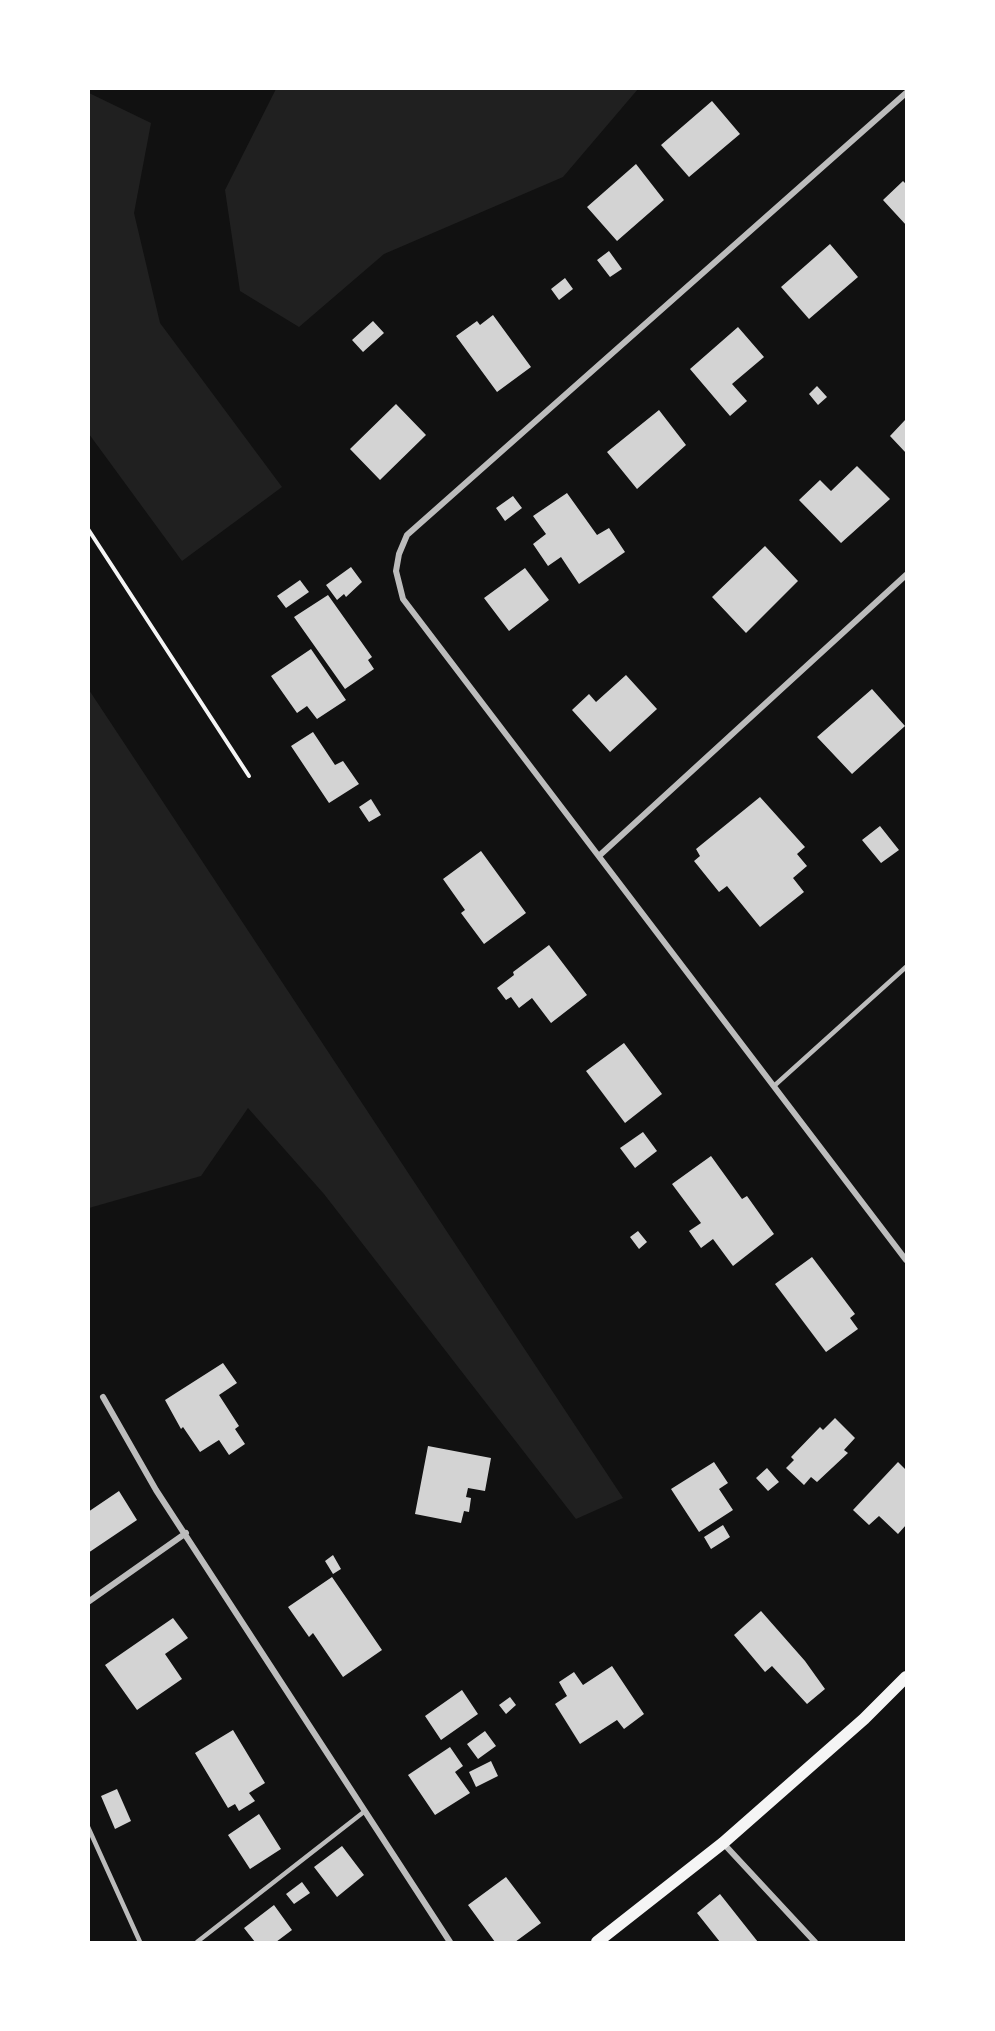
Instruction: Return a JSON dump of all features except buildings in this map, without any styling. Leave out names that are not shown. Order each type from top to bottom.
[{"type":"main road","points":[[597,1942],[723,1843],[864,1719],[906,1677]]},
{"type":"street","points":[[906,93],[408,536],[399,554],[396,571],[403,599],[906,1260]]},
{"type":"street","points":[[600,855],[906,575]]},
{"type":"street","points":[[103,1397],[156,1490],[450,1942]]},
{"type":"street","points":[[88,1602],[186,1533]]},
{"type":"street","points":[[723,1843],[815,1942]]},
{"type":"lane","points":[[774,1086],[906,967]]},
{"type":"lane","points":[[197,1942],[365,1811]]},
{"type":"lane","points":[[88,1827],[140,1942]]},
{"type":"path","points":[[88,529],[249,776]]},
{"type":"shaded area","points":[[276,88],[638,89],[563,177],[384,254],[299,327],[240,291],[225,190]]},
{"type":"shaded area","points":[[89,93],[151,123],[134,213],[160,323],[282,487],[182,561],[89,434]]},
{"type":"shaded area","points":[[89,690],[623,1498],[576,1519],[324,1194],[248,1108],[201,1176],[89,1208]]}]
